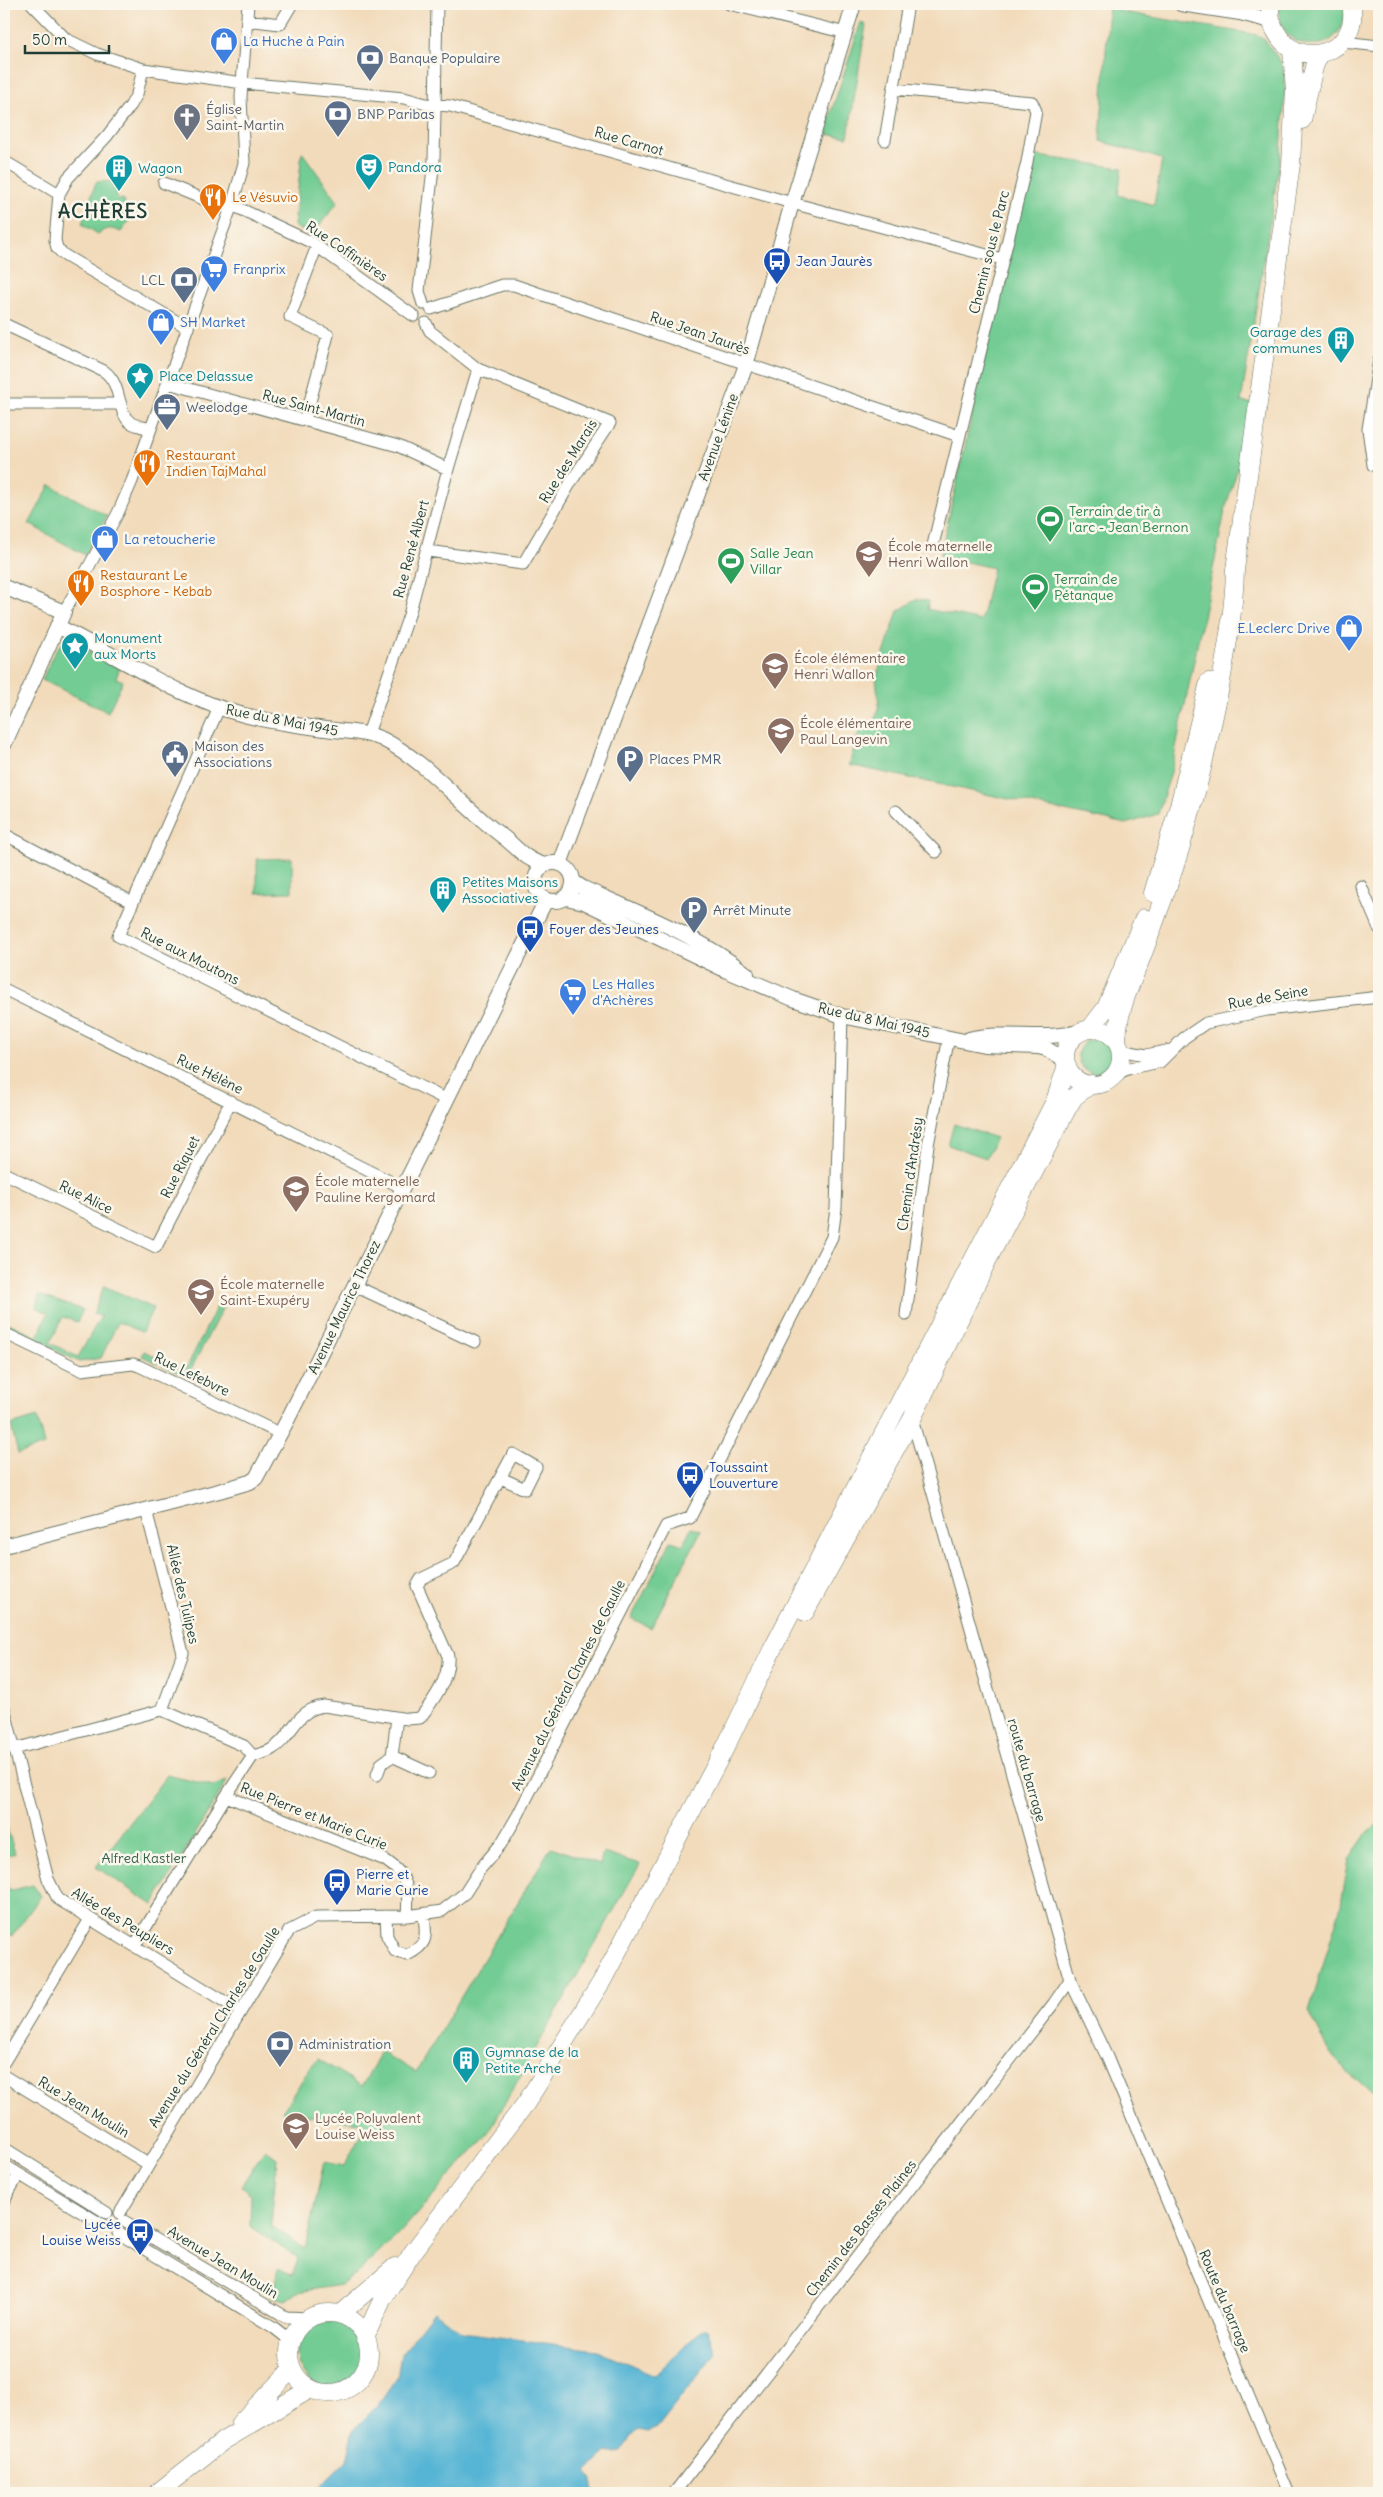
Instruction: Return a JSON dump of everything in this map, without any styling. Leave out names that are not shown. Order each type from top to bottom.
[{"type":"main road","points":[[1271,4],[1271,21],[1280,40],[1292,50],[1306,54],[1320,53],[1343,42],[1349,31],[1352,18],[1351,4]]},
{"type":"main road","points":[[365,2337],[382,2298],[413,2252],[526,2103],[602,1981],[727,1744],[772,1650],[1055,1101],[1064,1079],[1067,1049],[1070,1042],[1102,1015],[1141,926],[1157,882],[1182,793],[1235,570],[1291,164],[1295,91],[1292,50]]},
{"type":"main road","points":[[1291,164],[1314,67],[1320,53]]},
{"type":"main road","points":[[727,1744],[781,1655],[912,1419],[988,1259],[1068,1107],[1074,1097],[1091,1084],[1108,1080],[1114,1075],[1121,1059],[1118,1024],[1121,1010],[1176,862],[1210,740],[1234,604],[1235,570]]},
{"type":"main road","points":[[1086,1030],[1106,1032],[1119,1046]]},
{"type":"main road","points":[[1066,1063],[1076,1078],[1091,1084]]},
{"type":"main road","points":[[340,2314],[413,2252]]},
{"type":"main road","points":[[324,2313],[340,2314],[354,2321],[365,2337],[369,2356],[366,2369],[359,2380],[348,2388],[336,2393],[322,2393],[310,2389],[299,2380],[292,2368],[289,2355],[290,2341],[298,2328],[309,2318],[324,2313]]},
{"type":"main road","points":[[223,2441],[292,2368]]},
{"type":"main road","points":[[158,2493],[223,2441],[310,2389]]},
{"type":"street","name":"Rue Carnot","points":[[32,4],[66,38],[98,54],[143,69],[243,83],[404,98],[450,106],[792,203],[1002,259]]},
{"type":"street","points":[[4,745],[57,626],[118,513],[168,383],[232,206],[244,163],[241,97],[248,4]]},
{"type":"street","points":[[247,20],[280,24],[292,4]]},
{"type":"street","points":[[427,307],[415,309],[414,316],[419,323],[426,323],[432,317],[427,307],[419,291],[432,184],[436,105],[437,4]]},
{"type":"street","points":[[730,4],[846,33]]},
{"type":"street","name":"Avenue Lénine","points":[[560,864],[746,365],[792,203],[854,4]]},
{"type":"street","points":[[885,140],[908,4]]},
{"type":"street","points":[[1181,4],[1246,14],[1271,21]]},
{"type":"street","points":[[1343,42],[1379,46]]},
{"type":"street","points":[[143,69],[137,94],[131,105],[107,136],[68,178],[59,194],[55,240],[58,248],[64,255],[188,328]]},
{"type":"street","name":"Chemin sous le Parc","points":[[893,89],[1032,102],[1036,111],[1029,152],[933,545]]},
{"type":"street","points":[[4,161],[59,194]]},
{"type":"street","name":"Rue Coffinières","points":[[164,183],[220,206],[232,206],[278,225],[316,246],[414,316]]},
{"type":"street","points":[[305,420],[328,335],[290,317],[316,246]]},
{"type":"street","name":"Rue Jean Jaurès","points":[[427,307],[502,285],[514,285],[959,436]]},
{"type":"street","name":"Rue des Marais","points":[[426,323],[430,331],[478,370],[610,423],[571,482],[523,564],[428,551]]},
{"type":"street","points":[[4,324],[113,377],[126,418],[132,423],[150,429]]},
{"type":"street","points":[[1379,360],[1368,429],[1373,465],[1379,466]]},
{"type":"street","name":"Rue René Albert","points":[[368,734],[409,615],[428,551],[448,469],[478,370]]},
{"type":"street","name":"Rue Saint-Martin","points":[[168,383],[398,446],[448,469]]},
{"type":"street","points":[[4,404],[121,404]]},
{"type":"street","points":[[4,587],[64,612]]},
{"type":"street","name":"Rue du 8 Mai 1945","points":[[57,626],[190,696],[219,708],[296,725],[368,734],[381,738],[406,753],[492,830],[530,861],[544,865]]},
{"type":"street","name":"Rue aux Moutons","points":[[219,708],[118,936],[445,1099]]},
{"type":"street","points":[[896,811],[936,852]]},
{"type":"street","name":"Rue du 8 Mai 1945","points":[[492,830],[516,861],[535,879]]},
{"type":"street","points":[[4,834],[132,902]]},
{"type":"street","points":[[560,864],[568,868],[574,882],[571,893],[566,898],[556,902],[546,900],[537,892],[535,879],[544,865],[560,864]]},
{"type":"street","name":"Rue du 8 Mai 1945","points":[[574,882],[583,888],[672,928],[724,956],[757,982]]},
{"type":"street","points":[[1361,886],[1379,928]]},
{"type":"street","name":"Rue du 8 Mai 1945","points":[[566,898],[584,902],[725,970],[757,982],[793,999],[842,1016],[998,1047],[1038,1047],[1048,1050],[1066,1063]]},
{"type":"street","name":"Avenue Maurice Thorez","points":[[4,1546],[250,1482],[263,1468],[355,1286],[445,1099],[465,1064],[546,900]]},
{"type":"street","name":"Rue Hélène","points":[[4,989],[403,1188]]},
{"type":"street","name":"Rue de Seine","points":[[1114,1075],[1122,1070],[1160,1062],[1194,1029],[1206,1023],[1267,1010],[1379,997]]},
{"type":"street","name":"Avenue du Général Charles de Gaulle","points":[[118,2233],[124,2228],[122,2217],[148,2164],[289,1932],[316,1917],[408,1916],[442,1911],[455,1903],[509,1830],[666,1526],[690,1518],[832,1237],[836,1208],[842,1016]]},
{"type":"street","name":"Rue du 8 Mai 1945","points":[[965,1040],[984,1036],[1056,1036],[1086,1030]]},
{"type":"street","name":"Chemin d'Andrésy","points":[[906,1315],[928,1144],[948,1037]]},
{"type":"street","points":[[1119,1046],[1146,1055],[1171,1050]]},
{"type":"street","name":"Rue Riquet","points":[[156,1247],[231,1101]]},
{"type":"street","name":"Rue Alice","points":[[4,1173],[156,1247]]},
{"type":"street","points":[[355,1286],[474,1342]]},
{"type":"street","name":"Rue Lefebvre","points":[[4,1333],[81,1370],[133,1364],[139,1366],[281,1434]]},
{"type":"street","points":[[908,1387],[912,1419]]},
{"type":"street","name":"route du barrage","points":[[912,1419],[1070,1980],[1107,2058],[1133,2121]]},
{"type":"street","points":[[135,1945],[226,1796],[253,1756],[273,1749],[306,1712],[314,1707],[324,1706],[397,1718],[420,1718],[432,1702],[448,1667],[448,1656],[417,1586],[421,1579],[454,1563],[501,1478]]},
{"type":"street","name":"Allée des Tulipes","points":[[146,1510],[183,1652],[162,1710]]},
{"type":"street","name":"Allée des Peupliers","points":[[4,1707],[48,1879],[53,1892],[70,1908],[135,1945],[240,2011]]},
{"type":"street","points":[[14,1749],[162,1710],[244,1746],[253,1756]]},
{"type":"street","points":[[377,1775],[381,1764],[392,1756],[397,1718]]},
{"type":"street","points":[[392,1756],[429,1773]]},
{"type":"street","name":"Rue Pierre et Marie Curie","points":[[226,1796],[385,1860],[398,1869],[409,1893],[408,1916]]},
{"type":"street","points":[[386,1916],[387,1936],[395,1951],[407,1955],[420,1949],[426,1938],[424,1915]]},
{"type":"street","points":[[4,2062],[90,1919]]},
{"type":"street","name":"Chemin des Basses Plaines","points":[[674,2493],[1054,2004],[1070,1980]]},
{"type":"street","name":"Rue Jean Moulin","points":[[4,2076],[148,2164]]},
{"type":"street","name":"Route du barrage","points":[[1133,2121],[1288,2493]]},
{"type":"street","points":[[4,2148],[107,2213]]},
{"type":"street","points":[[4,2165],[101,2224],[107,2233],[118,2233]]},
{"type":"street","points":[[4,2200],[19,2174]]},
{"type":"street","points":[[101,2224],[103,2217],[107,2213],[114,2211],[122,2217]]},
{"type":"street","name":"Avenue Jean Moulin","points":[[122,2217],[286,2317],[309,2318]]},
{"type":"street","name":"Avenue Jean Moulin","points":[[118,2233],[273,2327],[290,2341]]},
{"type":"green space","points":[[1109,4],[1122,12],[1258,35],[1264,39],[1280,61],[1284,71],[1285,92],[1281,153],[1241,402],[1258,404],[1226,506],[1171,772],[1158,814],[1126,824],[849,765],[860,730],[873,727],[879,706],[876,678],[898,611],[917,599],[929,601],[927,609],[981,621],[993,568],[940,556],[1031,155],[1122,168],[1118,195],[1154,205],[1162,159],[1100,141]]},
{"type":"green space","points":[[1280,4],[1344,4],[1343,22],[1336,35],[1324,43],[1311,45],[1298,42],[1287,34],[1280,21]]},
{"type":"green space","points":[[861,22],[866,25],[848,137],[824,134]]},
{"type":"green space","points":[[302,152],[338,202],[311,236],[294,226]]},
{"type":"green space","points":[[114,181],[118,200],[123,199],[130,219],[121,232],[109,229],[98,234],[82,224],[96,182]]},
{"type":"green space","points":[[50,485],[107,516],[85,555],[29,524]]},
{"type":"green space","points":[[67,640],[120,668],[116,678],[123,681],[108,712],[42,680],[58,647]]},
{"type":"green space","points":[[292,858],[292,892],[257,893],[257,859]]},
{"type":"green space","points":[[1095,1039],[1102,1040],[1107,1044],[1111,1049],[1111,1063],[1107,1068],[1102,1072],[1095,1073],[1088,1072],[1083,1068],[1079,1063],[1078,1056],[1079,1049],[1083,1044],[1088,1040]]},
{"type":"green space","points":[[954,1124],[996,1138],[986,1158],[948,1145]]},
{"type":"green space","points":[[104,1286],[153,1308],[142,1332],[118,1322],[101,1358],[79,1362],[49,1347],[48,1344],[7,1326],[9,1323],[37,1337],[48,1313],[36,1307],[39,1295],[83,1310],[77,1322],[63,1317],[50,1343],[78,1357],[101,1316],[93,1314]]},
{"type":"green space","points":[[219,1302],[224,1305],[187,1377],[142,1356],[144,1351],[185,1371]]},
{"type":"green space","points":[[37,1417],[44,1445],[18,1454],[11,1425]]},
{"type":"green space","points":[[691,1527],[701,1531],[651,1628],[631,1618],[671,1541],[683,1545]]},
{"type":"green space","name":"Alfred Kastler","points":[[167,1775],[213,1786],[227,1781],[153,1905],[96,1867]]},
{"type":"green space","points":[[4,1819],[15,1853],[4,1856]]},
{"type":"green space","points":[[1379,1824],[1379,2094],[1354,2078],[1344,2069],[1329,2049],[1309,2011],[1340,1909],[1349,1860],[1368,1831]]},
{"type":"green space","points":[[551,1847],[600,1865],[603,1853],[640,1864],[487,2135],[397,2236],[356,2274],[341,2285],[297,2292],[286,2300],[272,2297],[278,2268],[293,2275],[298,2258],[250,2226],[251,2194],[241,2186],[265,2149],[277,2158],[271,2226],[305,2248],[324,2162],[344,2166],[367,2124],[282,2112],[311,2066],[318,2059],[362,2086],[381,2052],[416,2072]]},
{"type":"green space","points":[[4,1871],[9,1891],[33,1885],[41,1896],[12,1936],[4,1931]]},
{"type":"green space","points":[[330,2321],[342,2324],[353,2331],[360,2342],[363,2354],[360,2366],[353,2377],[342,2384],[330,2387],[318,2384],[307,2377],[300,2366],[297,2354],[300,2342],[307,2331],[318,2324]]},
{"type":"water","points":[[434,2311],[462,2332],[597,2350],[655,2375],[704,2328],[708,2331],[715,2354],[657,2428],[648,2432],[639,2430],[623,2450],[613,2453],[606,2452],[587,2472],[593,2481],[593,2493],[314,2493],[346,2461],[353,2430],[378,2405],[397,2378],[401,2354]]},
{"type":"place","name":"La Huche à Pain","points":[[224,65]]},
{"type":"place","name":"Banque Populaire","points":[[370,82]]},
{"type":"place","name":"BNP Paribas","points":[[338,138]]},
{"type":"place","name":"Église Saint-Martin","points":[[187,141]]},
{"type":"place","name":"Pandora","points":[[369,191]]},
{"type":"place","name":"Wagon","points":[[119,192]]},
{"type":"place","name":"Le Vésuvio","points":[[213,221]]},
{"type":"place","name":"Jean Jaurès","points":[[777,285]]},
{"type":"place","name":"Franprix","points":[[214,293]]},
{"type":"place","name":"LCL","points":[[184,304]]},
{"type":"place","name":"SH Market","points":[[161,346]]},
{"type":"place","name":"Garage des communes","points":[[1341,364]]},
{"type":"place","name":"Place Delassue","points":[[140,400]]},
{"type":"place","name":"Weelodge","points":[[167,431]]},
{"type":"place","name":"Restaurant Indien TajMahal","points":[[147,487]]},
{"type":"place","name":"Terrain de tir à l'arc - Jean Bernon","points":[[1050,543]]},
{"type":"place","name":"La retoucherie","points":[[105,563]]},
{"type":"place","name":"École maternelle Henri Wallon","points":[[869,578]]},
{"type":"place","name":"Salle Jean Villar","points":[[731,585]]},
{"type":"place","name":"Restaurant Le Bosphore - Kebab","points":[[81,607]]},
{"type":"place","name":"Terrain de Pétanque","points":[[1035,611]]},
{"type":"place","name":"E.Leclerc Drive","points":[[1349,652]]},
{"type":"place","name":"Monument aux Morts","points":[[75,670]]},
{"type":"place","name":"École élémentaire Henri Wallon","points":[[775,690]]},
{"type":"place","name":"École élémentaire Paul Langevin","points":[[781,755]]},
{"type":"place","name":"Maison des Associations","points":[[175,778]]},
{"type":"place","name":"Places PMR","points":[[630,783]]},
{"type":"place","name":"Petites Maisons Associatives","points":[[443,914]]},
{"type":"place","name":"Arrêt Minute","points":[[694,934]]},
{"type":"place","name":"Foyer des Jeunes","points":[[530,953]]},
{"type":"place","name":"Les Halles d'Achères","points":[[573,1016]]},
{"type":"place","name":"École maternelle Pauline Kergomard","points":[[296,1213]]},
{"type":"place","name":"École maternelle Saint-Exupéry","points":[[201,1316]]},
{"type":"place","name":"Toussaint Louverture","points":[[690,1499]]},
{"type":"place","name":"Pierre et Marie Curie","points":[[337,1906]]},
{"type":"place","name":"Administration","points":[[280,2068]]},
{"type":"place","name":"Gymnase de la Petite Arche","points":[[466,2084]]},
{"type":"place","name":"Lycée Polyvalent Louise Weiss","points":[[296,2150]]},
{"type":"place","name":"Lycée Louise Weiss","points":[[140,2256]]},
{"type":"district","name":"ACHÈRES","points":[[103,211]]}]
